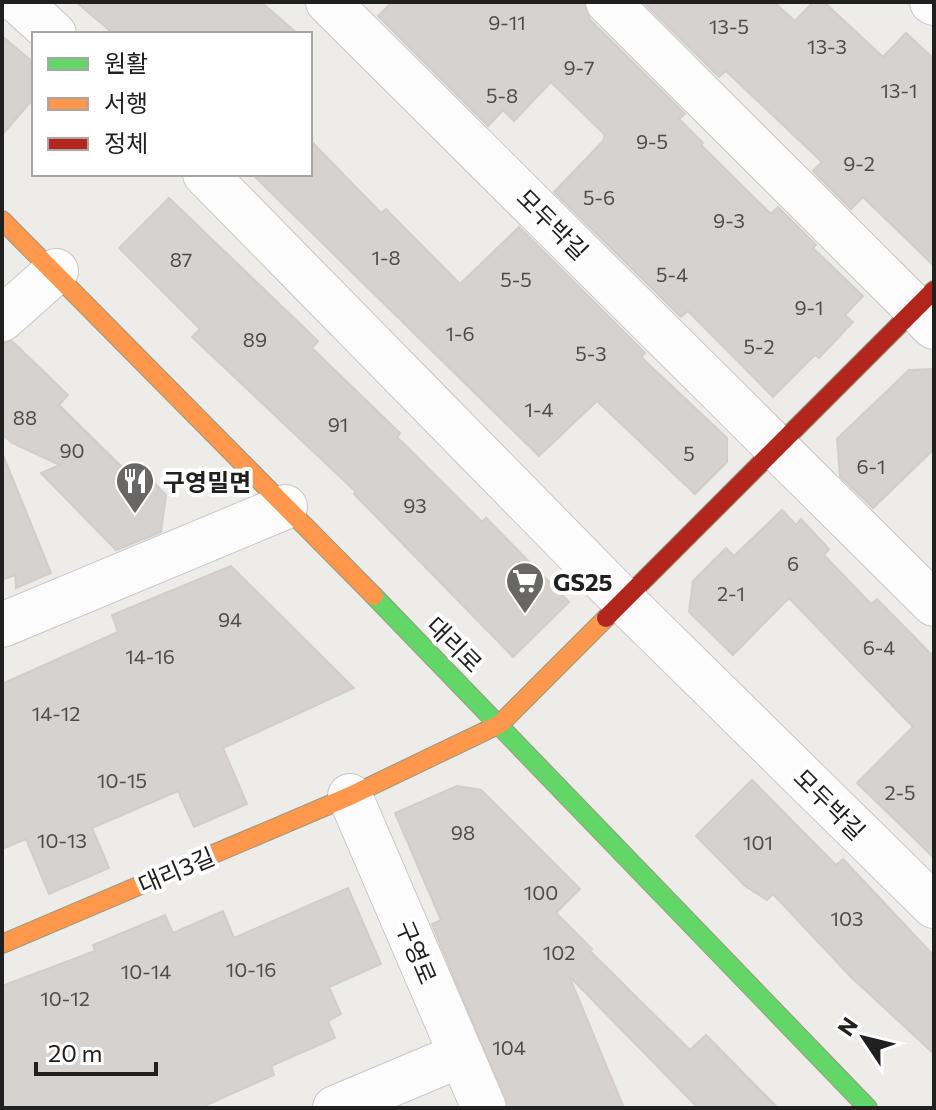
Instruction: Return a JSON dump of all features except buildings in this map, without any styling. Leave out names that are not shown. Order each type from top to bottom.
[{"type":"main road","name":"대리로","points":[[2,220],[56,271],[500,724],[868,1108]]},
{"type":"main road","points":[[500,724],[778,446],[928,309]]},
{"type":"main road","name":"대리3길","points":[[2,944],[350,796],[500,724]]},
{"type":"street","points":[[19,2],[52,32]]},
{"type":"street","points":[[608,2],[928,309]]},
{"type":"street","name":"모두박길","points":[[327,11],[778,446],[934,604]]},
{"type":"street","name":"모두박길","points":[[207,176],[624,601],[934,906]]},
{"type":"street","points":[[2,319],[56,271]]},
{"type":"street","points":[[2,625],[285,507]]},
{"type":"street","name":"구영로","points":[[350,796],[484,1108]]},
{"type":"street","points":[[335,1108],[461,1055]]},
{"type":"traffic: fast","points":[[374,596],[868,1108]]},
{"type":"traffic: slow","points":[[2,220],[374,596]]},
{"type":"traffic: slow","points":[[2,944],[350,796],[500,724],[606,618]]},
{"type":"traffic: jam","points":[[606,618],[934,290]]},
{"type":"place","name":"구영밀면","points":[[135,515]]},
{"type":"place","name":"GS25","points":[[525,615]]}]
